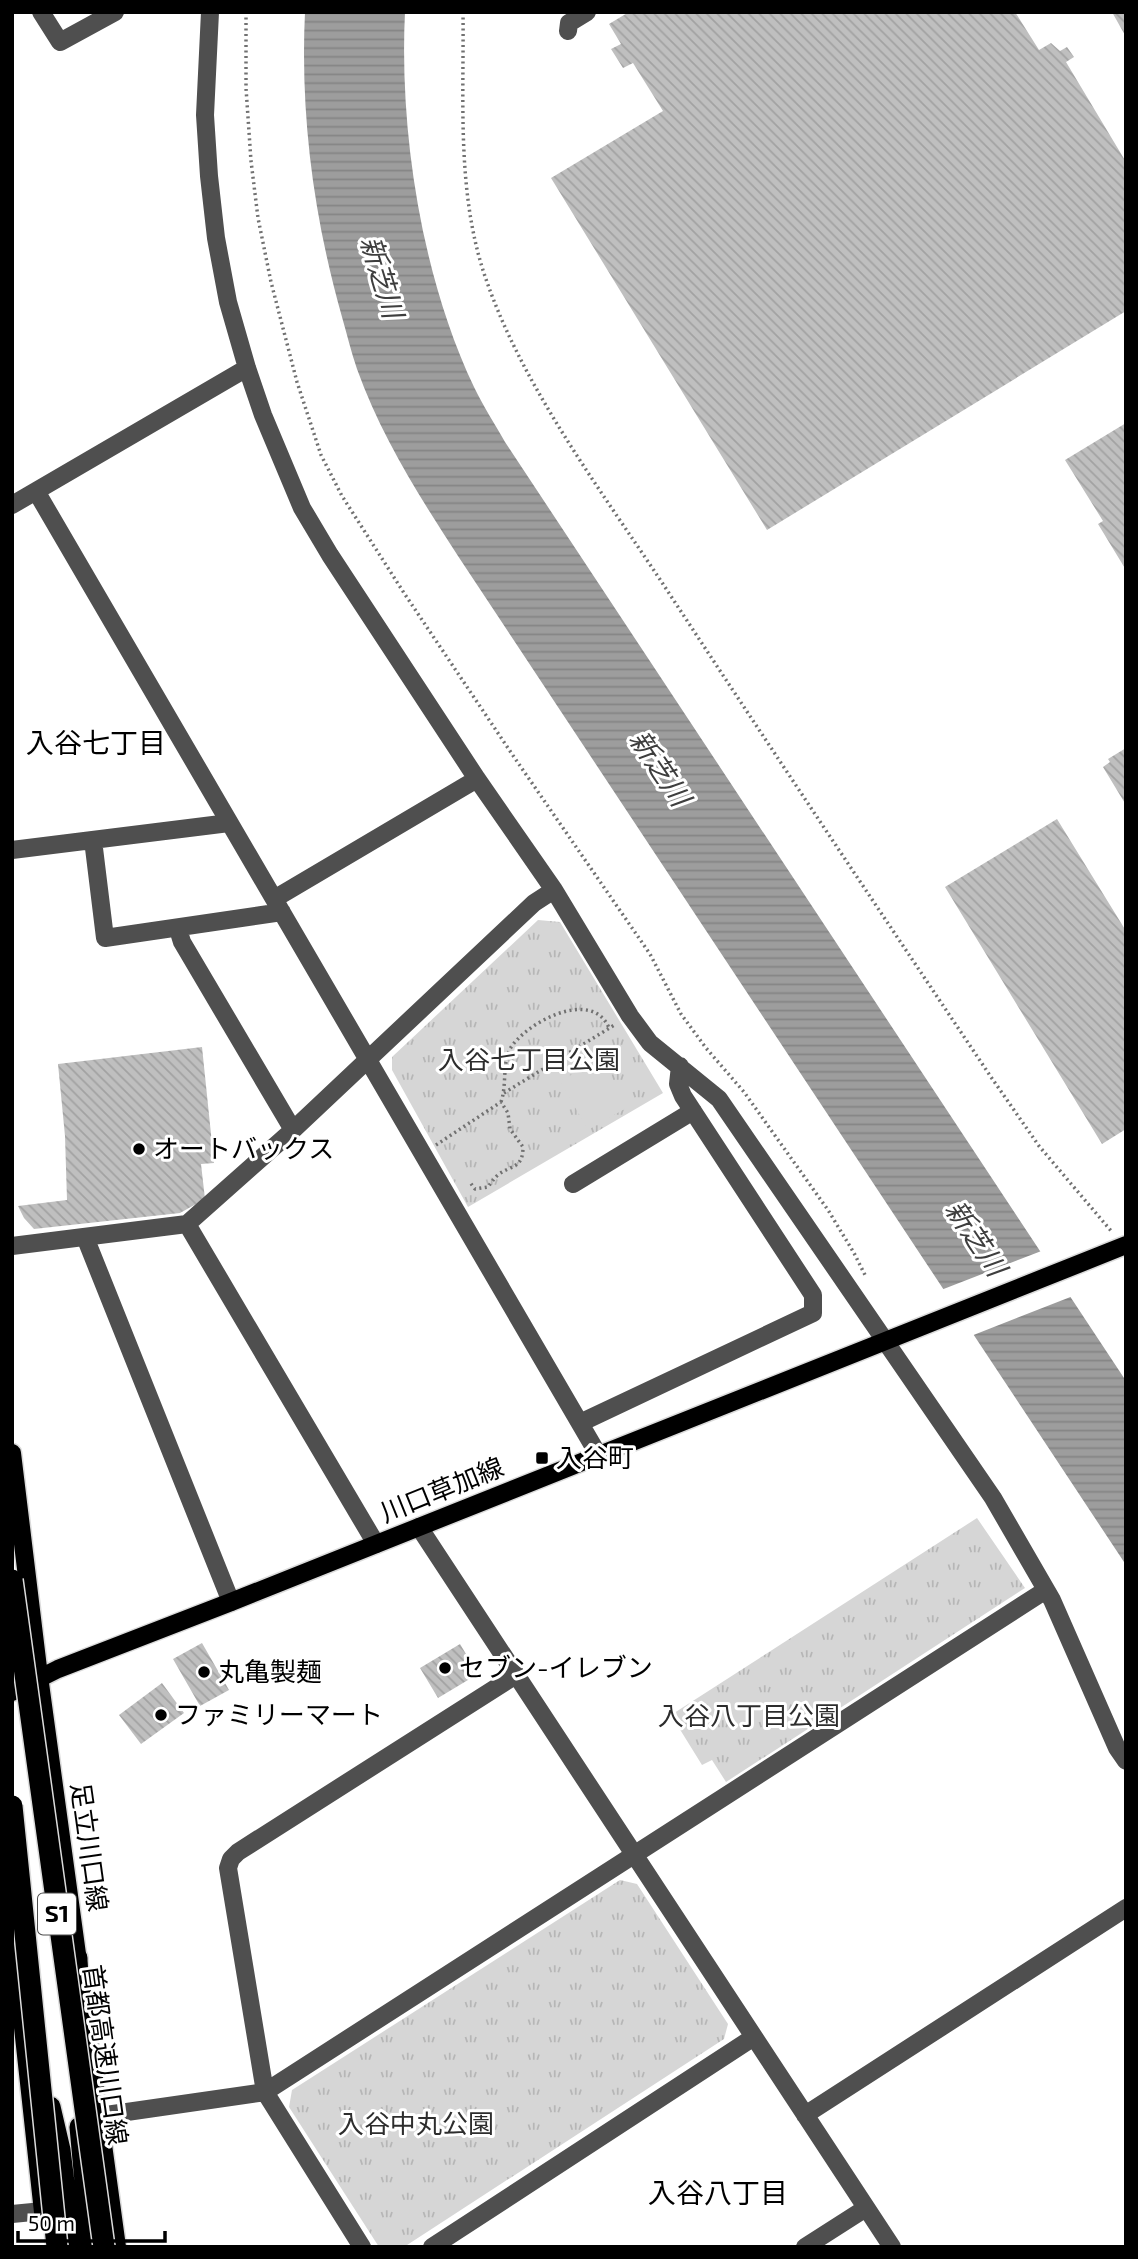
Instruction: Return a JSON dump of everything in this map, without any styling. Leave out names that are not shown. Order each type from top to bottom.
[{"type":"highway","name":"首都高速川口線","points":[[12,1580],[114,2243]]},
{"type":"highway","name":"S1","points":[[12,1806],[57,2247]]},
{"type":"highway","points":[[72,2247],[70,2149],[77,1958]]},
{"type":"highway","points":[[17,1970],[70,2149],[91,2247]]},
{"type":"main road","name":"川口草加線","points":[[12,1692],[39,1676],[1124,1246]]},
{"type":"main road","name":"足立川口線","points":[[12,1453],[114,2243]]},
{"type":"main road","points":[[12,1926],[47,2247]]},
{"type":"street","points":[[41,12],[60,42],[115,12]]},
{"type":"street","points":[[210,12],[205,115],[216,238],[229,302],[247,368],[263,415],[302,508],[477,779],[554,890],[630,1016],[650,1044],[719,1099],[993,1498],[1046,1590],[1117,1748],[1126,1761]]},
{"type":"street","points":[[568,32],[569,23],[587,12]]},
{"type":"street","points":[[12,505],[247,368]]},
{"type":"street","points":[[36,491],[599,1456]]},
{"type":"street","points":[[93,840],[105,938],[178,929],[278,905],[477,779]]},
{"type":"street","points":[[12,850],[229,823]]},
{"type":"street","points":[[12,1246],[187,1224],[293,1130],[534,903],[554,890]]},
{"type":"street","points":[[178,929],[182,942],[293,1130]]},
{"type":"street","points":[[580,1423],[813,1313],[813,1295],[678,1084],[680,1066]]},
{"type":"street","points":[[573,1184],[693,1111]]},
{"type":"street","points":[[187,1224],[376,1544]]},
{"type":"street","points":[[85,1237],[230,1602]]},
{"type":"street","points":[[419,1527],[892,2247]]},
{"type":"street","points":[[99,2116],[265,2092],[1046,1590]]},
{"type":"street","points":[[362,2247],[265,2092],[228,1868],[230,1859],[516,1675]]},
{"type":"street","points":[[805,2115],[1126,1908]]},
{"type":"street","points":[[432,2247],[754,2037]]},
{"type":"street","points":[[805,2247],[866,2208]]},
{"type":"street","points":[[12,2214],[43,2211]]},
{"type":"path","points":[[246,12],[248,113],[258,218],[297,383],[321,455],[342,496],[404,593],[650,954],[681,1014],[744,1092],[828,1210],[854,1253],[870,1287]]},
{"type":"path","points":[[463,12],[463,127],[469,205],[481,264],[506,331],[535,385],[622,522],[990,1077],[1039,1146],[1124,1246]]},
{"type":"path","points":[[423,1154],[501,1102],[507,1059],[520,1036],[551,1016],[572,1009],[585,1010],[606,1021],[609,1028],[504,1093]]},
{"type":"path","points":[[469,1181],[475,1189],[488,1187],[500,1174],[515,1167],[521,1158],[523,1147],[510,1129],[508,1113],[501,1102]]},
{"type":"green space","name":"入谷七丁目公園","points":[[538,920],[560,922],[663,1093],[468,1207],[392,1070],[392,1057]]},
{"type":"green space","points":[[600,1059],[628,1107],[588,1130],[560,1081]]},
{"type":"green space","name":"入谷八丁目公園","points":[[977,1518],[1025,1588],[726,1782],[712,1760],[702,1765],[671,1715]]},
{"type":"green space","name":"入谷中丸公園","points":[[620,1880],[637,1884],[728,2024],[724,2039],[404,2247],[379,2247],[289,2107],[292,2090]]},
{"type":"water","name":"新芝川","points":[[305,12],[405,12],[406,106],[418,204],[440,299],[474,387],[505,442],[1126,1381],[1126,1565],[458,556],[389,442],[355,363],[324,242],[307,128]]},
{"type":"pier","points":[[1044,1250],[1073,1296],[971,1336],[941,1290]]},
{"type":"building","points":[[629,12],[1015,12],[1039,50],[1051,43],[1060,51],[1067,47],[1074,57],[1066,62],[1126,162],[1126,311],[767,530],[551,178],[663,111],[633,63],[623,68],[611,49],[621,44],[609,24]]},
{"type":"building","points":[[1112,12],[1126,12],[1126,37]]},
{"type":"building","points":[[1126,423],[1126,570],[1098,524],[1103,521],[1065,460]]},
{"type":"building","points":[[1126,748],[1126,805],[1103,767],[1110,762],[1108,759]]},
{"type":"building","points":[[1057,819],[1126,931],[1126,1129],[1102,1144],[945,887]]},
{"type":"building","name":"オートバックス","points":[[202,1047],[214,1163],[201,1164],[205,1199],[180,1213],[34,1229],[18,1206],[67,1200],[65,1136],[58,1064]]},
{"type":"building","points":[[202,1643],[229,1690],[200,1706],[173,1659]]},
{"type":"building","points":[[460,1644],[478,1674],[438,1698],[420,1668]]},
{"type":"building","points":[[162,1683],[184,1713],[141,1744],[119,1715]]},
{"type":"place","name":"オートバックス","points":[[139,1149]]},
{"type":"place","name":"入谷町","points":[[542,1458]]},
{"type":"place","name":"セブン-イレブン","points":[[445,1668]]},
{"type":"place","name":"丸亀製麺","points":[[204,1672]]},
{"type":"place","name":"ファミリーマート","points":[[161,1715]]},
{"type":"district","name":"入谷七丁目","points":[[96,743]]},
{"type":"district","name":"入谷八丁目","points":[[718,2193]]}]
